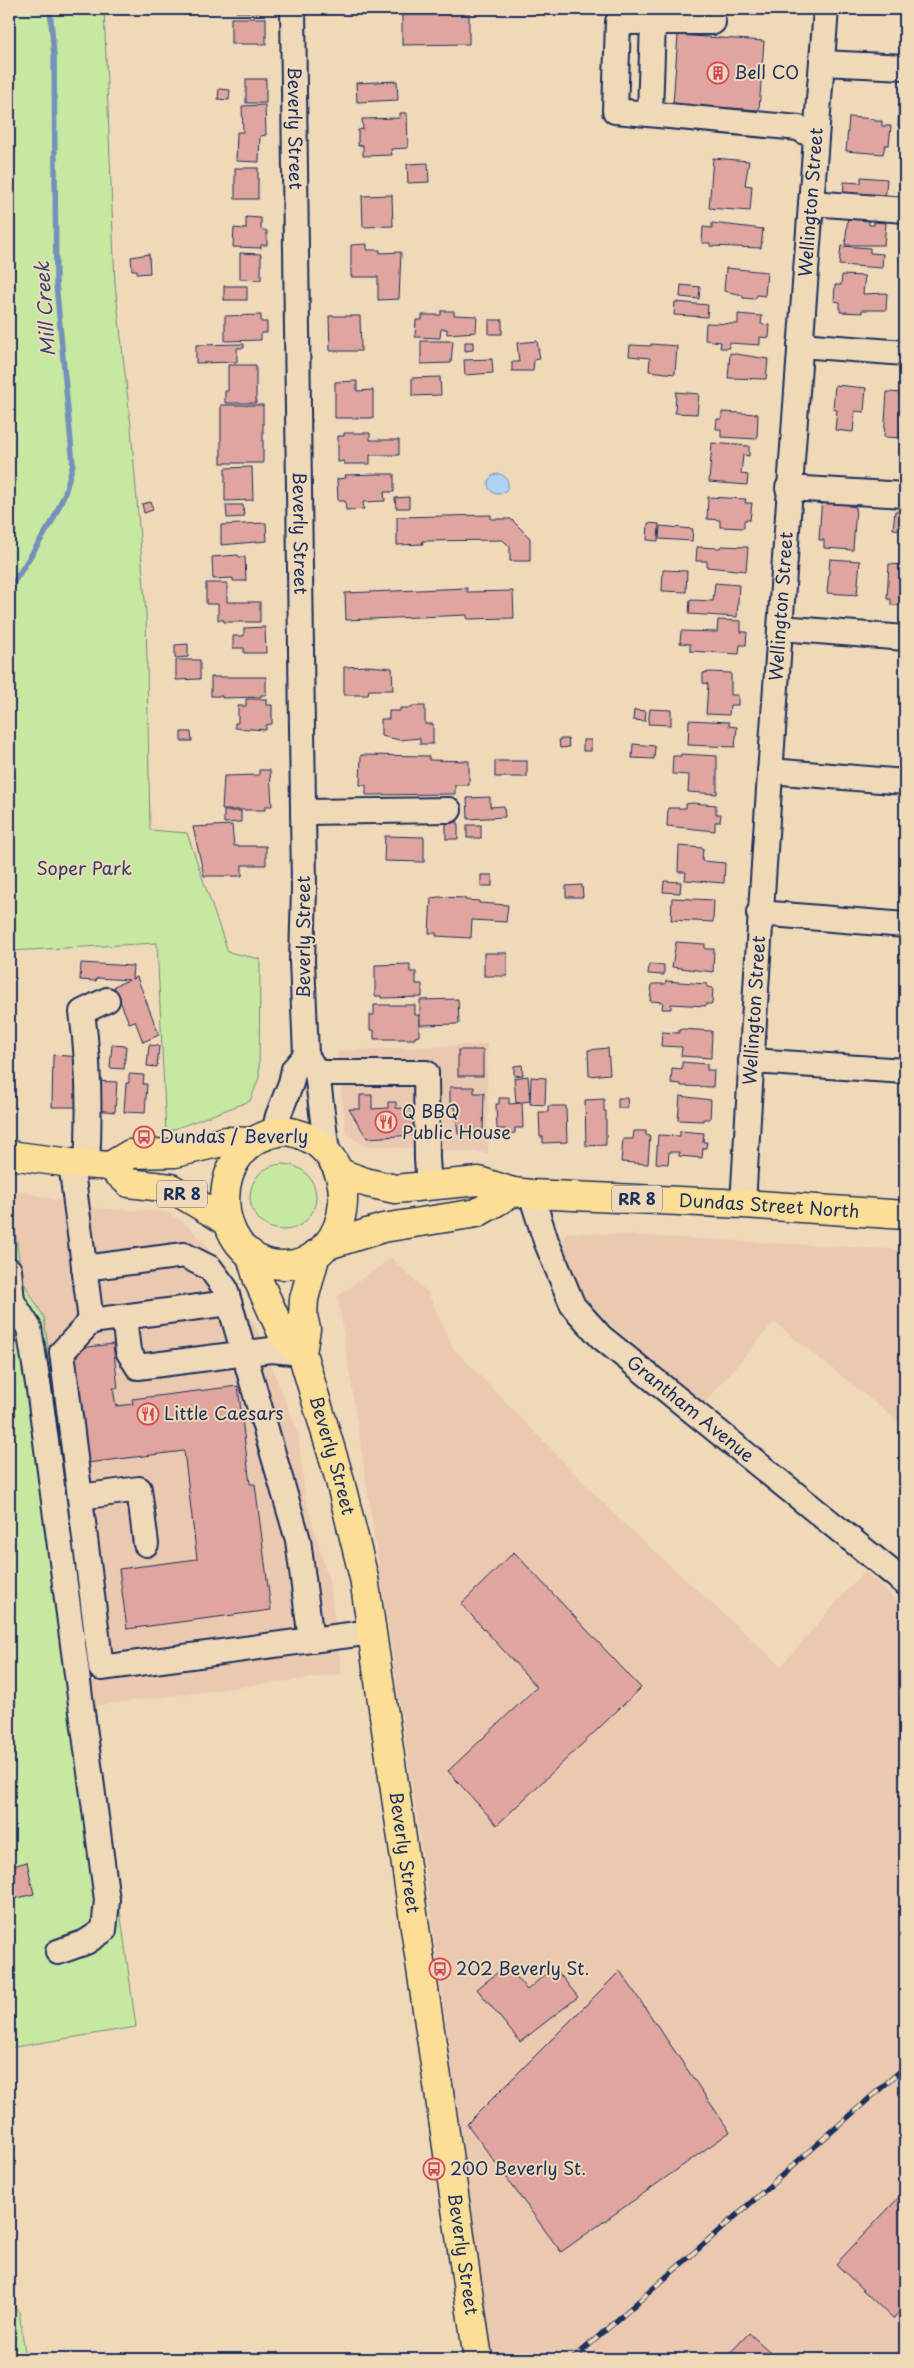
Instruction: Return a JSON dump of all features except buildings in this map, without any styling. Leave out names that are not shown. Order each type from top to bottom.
[{"type":"main road","points":[[9,1154],[89,1165],[130,1154],[175,1153],[286,1131],[303,1135],[318,1143],[333,1162],[343,1186],[342,1212],[333,1236],[320,1250]]},
{"type":"main road","points":[[263,1137],[236,1160],[226,1184],[225,1203],[228,1222],[241,1244],[260,1259],[282,1265],[294,1264],[320,1250],[383,1228],[477,1213],[522,1193]]},
{"type":"main road","name":"Dundas Street North","points":[[333,1162],[368,1183],[395,1189],[479,1181],[522,1193],[743,1204],[905,1215]]},
{"type":"main road","name":"RR 8","points":[[89,1165],[129,1183],[171,1188],[228,1222]]},
{"type":"main road","name":"Beverly Street","points":[[320,1250],[304,1299],[303,1316],[306,1329],[302,1353],[339,1477],[364,1578],[478,2359]]},
{"type":"main road","name":"Beverly Street","points":[[250,1253],[258,1280],[283,1335],[302,1353]]},
{"type":"street","name":"Beverly Street","points":[[293,9],[303,812],[302,945],[311,1064],[333,1162]]},
{"type":"street","name":"Wellington Street","points":[[743,1204],[759,913],[781,628],[788,488],[826,9]]},
{"type":"street","points":[[713,22],[618,22],[615,111],[798,128],[805,132]]},
{"type":"street","points":[[650,113],[653,22]]},
{"type":"street","points":[[822,63],[905,67]]},
{"type":"street","points":[[811,203],[905,210]]},
{"type":"street","points":[[800,345],[905,353]]},
{"type":"street","points":[[788,488],[905,495]]},
{"type":"street","points":[[781,628],[905,638]]},
{"type":"street","points":[[770,771],[905,782]]},
{"type":"street","points":[[303,812],[449,810]]},
{"type":"street","points":[[759,913],[905,925]]},
{"type":"street","points":[[90,1321],[84,1268],[89,1129],[87,1051],[82,1012],[106,1000]]},
{"type":"street","points":[[751,1061],[905,1071]]},
{"type":"street","points":[[263,1137],[278,1116],[292,1083],[294,1070],[311,1064],[426,1073],[427,1158],[430,1186]]},
{"type":"street","name":"Grantham Avenue","points":[[522,1193],[546,1241],[574,1306],[601,1337],[905,1583]]},
{"type":"street","points":[[84,1268],[184,1255],[210,1268],[224,1288],[298,1540],[311,1640]]},
{"type":"street","points":[[9,1270],[10,1301],[29,1328],[40,1396],[106,1900],[104,1930],[86,1942],[58,1952]]},
{"type":"street","points":[[229,1303],[90,1321],[62,1352],[101,1668],[372,1632]]},
{"type":"street","points":[[124,1317],[128,1351],[138,1367],[271,1350],[302,1353]]},
{"type":"street","points":[[80,1497],[139,1490],[146,1544]]},
{"type":"shaded area","points":[[487,1044],[488,1153],[362,1145],[346,1133],[337,1051]]},
{"type":"shaded area","points":[[9,1189],[92,1208],[166,1212],[185,1223],[203,1242],[235,1287],[259,1333],[298,1434],[305,1497],[329,1581],[342,1674],[92,1706],[44,1317],[22,1280]]},
{"type":"shaded area","points":[[567,1232],[905,1250],[905,1427],[774,1322],[703,1405],[586,1303],[561,1247]]},
{"type":"shaded area","points":[[391,1258],[428,1293],[453,1348],[620,1520],[781,1666],[864,1571],[905,1608],[905,2359],[492,2359],[425,1871],[338,1296]]},
{"type":"green space","name":"Soper Park","points":[[9,9],[104,9],[115,284],[131,427],[146,613],[150,830],[187,833],[228,952],[260,959],[259,1078],[250,1101],[166,1132],[157,943],[9,951]]},
{"type":"green space","points":[[289,1164],[307,1173],[314,1184],[316,1197],[314,1210],[307,1221],[296,1228],[277,1230],[259,1221],[252,1210],[250,1191],[259,1173],[270,1166]]},
{"type":"green space","points":[[9,1189],[22,1280],[44,1317],[92,1706],[136,2027],[9,2048]]},
{"type":"green space","points":[[9,2300],[19,2312],[26,2359],[9,2359]]},
{"type":"water","points":[[498,474],[505,477],[508,484],[505,491],[498,494],[491,491],[488,484],[491,477]]},
{"type":"waterway","name":"Mill Creek","points":[[9,590],[52,522],[65,493],[73,464],[56,283],[54,56],[50,9]]},
{"type":"railway","points":[[573,2359],[905,2067]]},
{"type":"place","name":"Bell CO","points":[[718,73]]},
{"type":"place","name":"Q BBQ Public House","points":[[386,1122]]},
{"type":"place","name":"Dundas / Beverly","points":[[144,1137]]},
{"type":"place","name":"Little Caesars","points":[[148,1414]]},
{"type":"place","name":"202 Beverly St.","points":[[440,1969]]},
{"type":"place","name":"200 Beverly St.","points":[[434,2169]]}]
